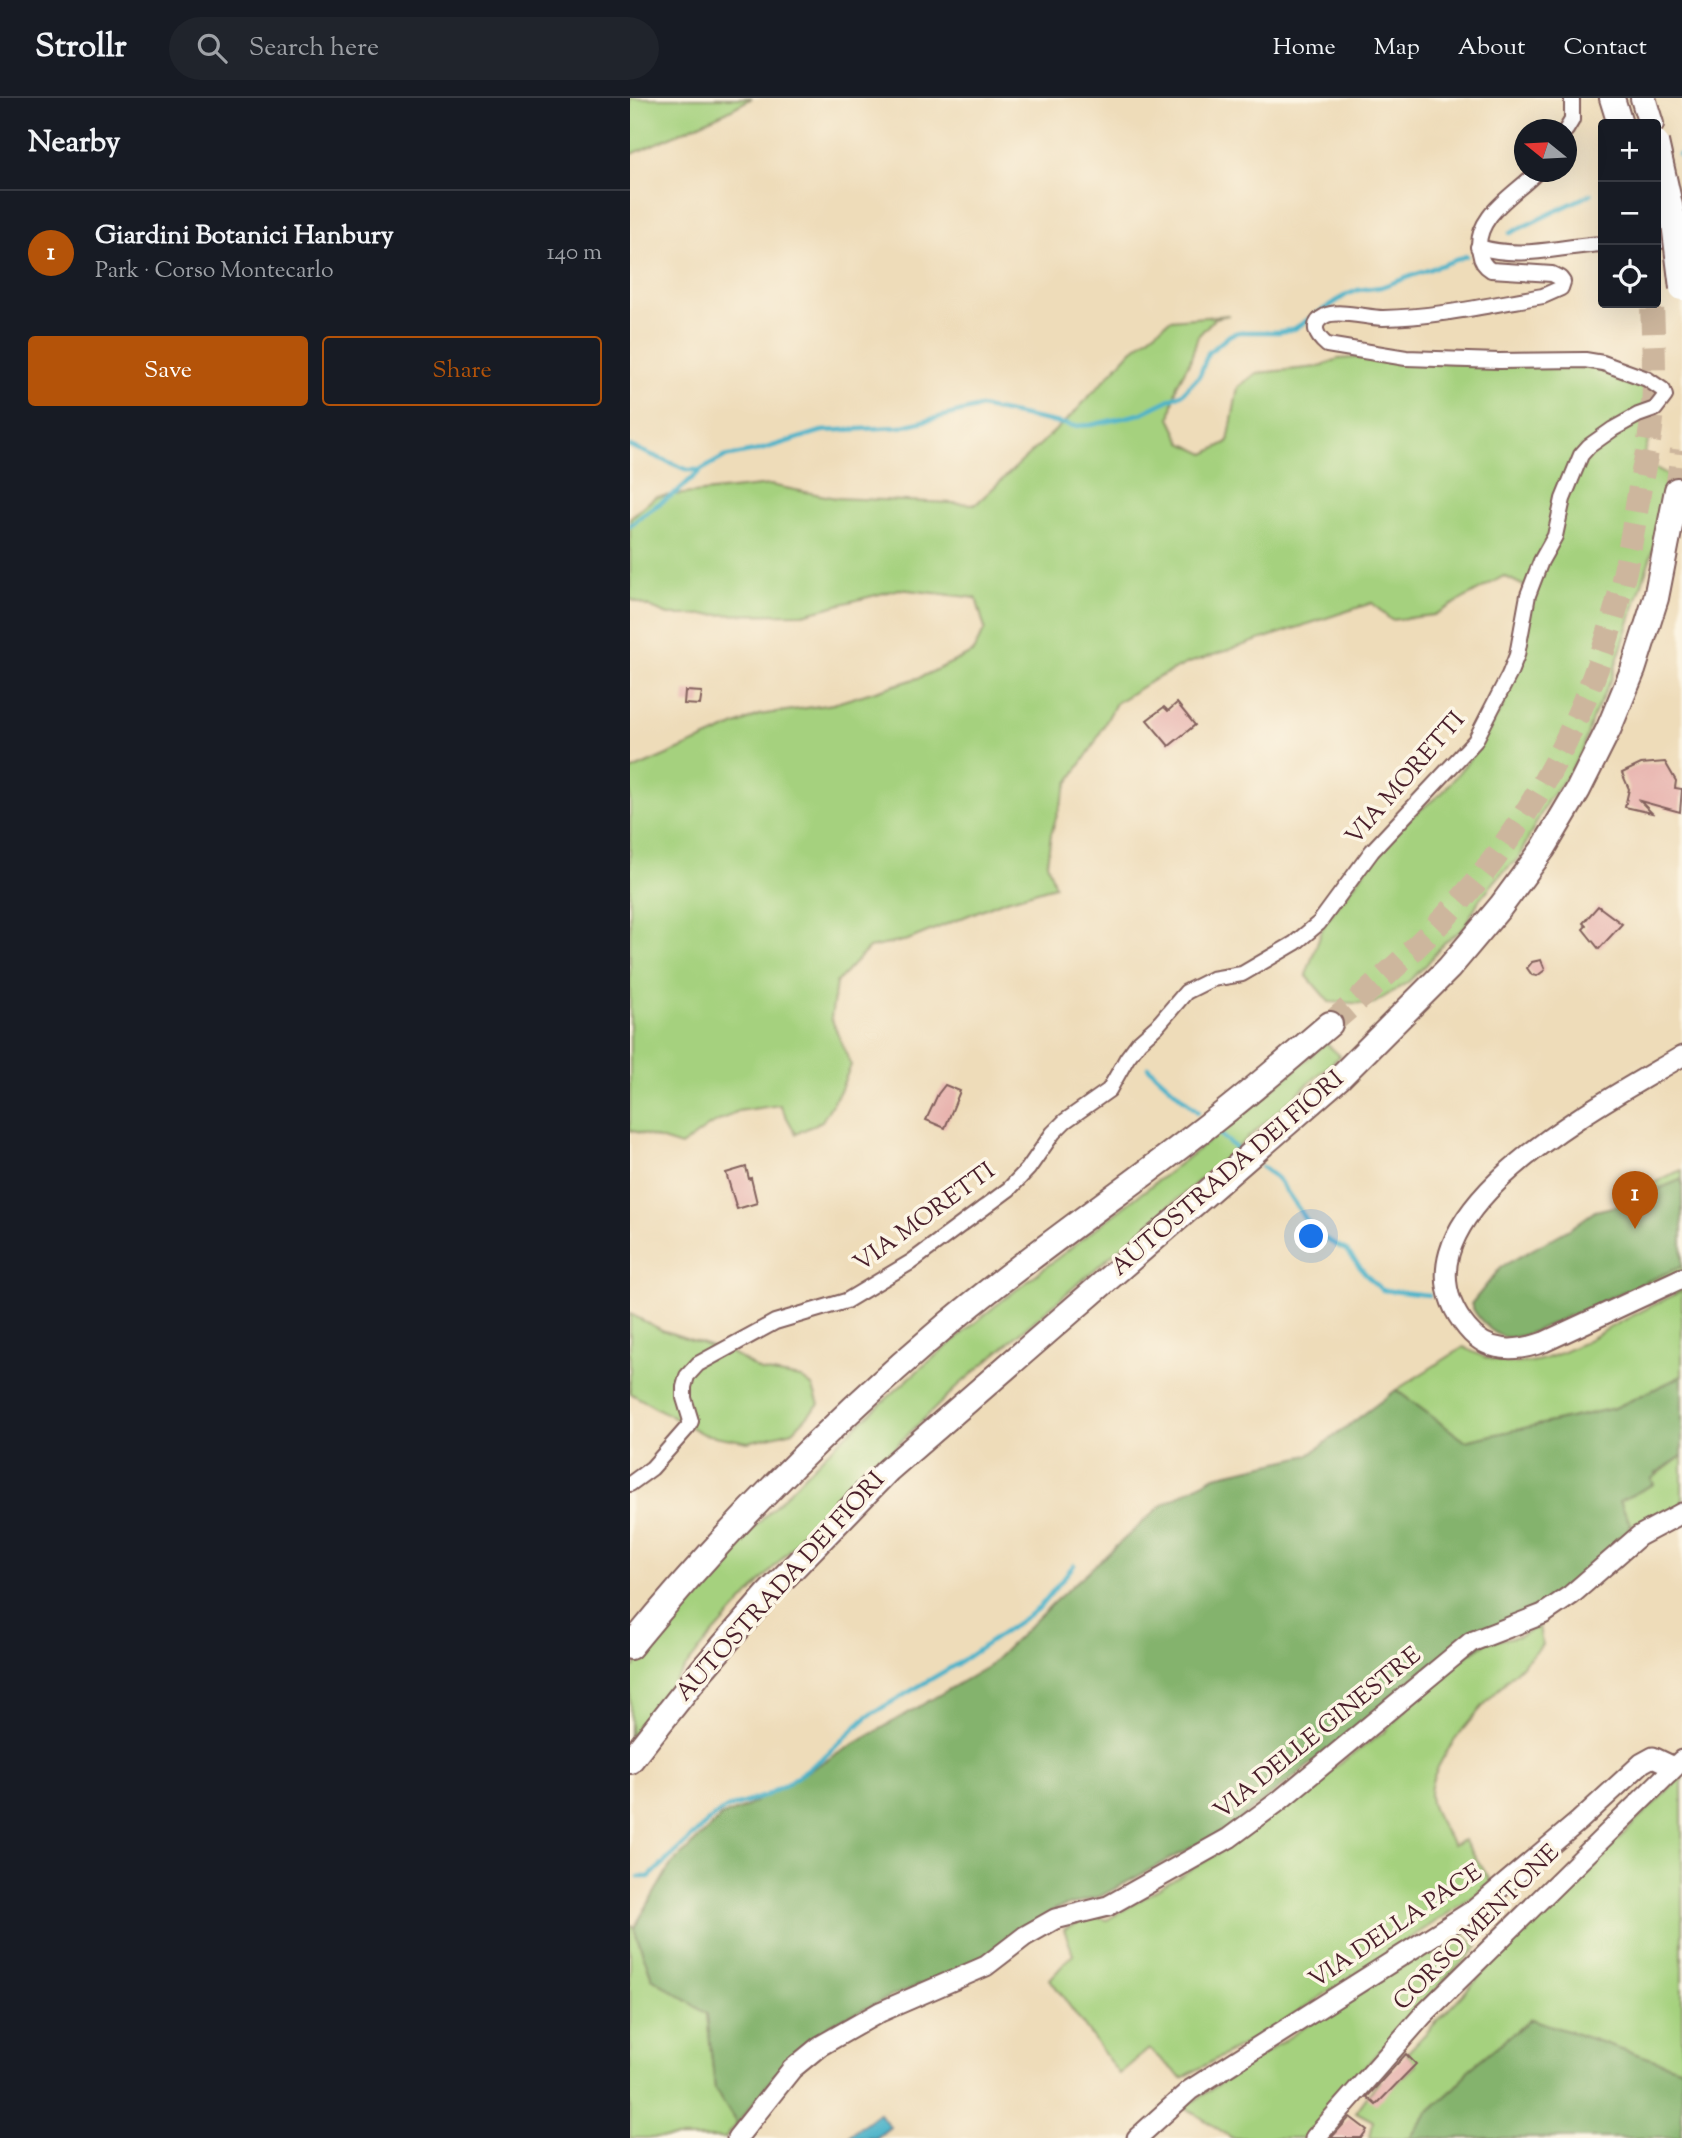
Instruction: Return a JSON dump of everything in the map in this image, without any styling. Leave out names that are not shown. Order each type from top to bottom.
[{"type":"highway","points":[[1612,98],[1618,119]]},
{"type":"highway","points":[[1643,98],[1649,119]]},
{"type":"highway","points":[[1661,164],[1674,223],[1682,288]]},
{"type":"highway","name":"AUTOSTRADA DEI FIORI","points":[[630,1761],[702,1670],[768,1594],[888,1470],[1338,1079],[1439,978],[1501,906],[1550,837],[1578,790],[1609,728],[1633,670],[1656,598],[1678,491]]},
{"type":"highway","name":"AUTOSTRADA DEI FIORI","points":[[630,1647],[714,1550],[812,1448],[950,1322],[1216,1119],[1330,1024]]},
{"type":"street","points":[[1572,98],[1572,119]]},
{"type":"street","points":[[1527,182],[1485,222],[1478,237],[1478,247],[1496,252],[1526,254],[1598,244]]},
{"type":"street","points":[[1661,241],[1682,240]]},
{"type":"street","name":"VIA MORETTI","points":[[630,1484],[652,1468],[688,1427],[691,1421],[684,1387],[687,1376],[698,1364],[775,1322],[846,1301],[911,1262],[1009,1189],[1065,1121],[1109,1090],[1126,1058],[1185,992],[1212,979],[1242,974],[1295,943],[1318,923],[1372,852],[1475,741],[1517,655],[1528,595],[1541,561],[1555,536],[1563,499],[1577,461],[1589,446],[1638,415],[1656,409],[1665,397],[1663,390],[1647,379],[1603,363],[1406,358],[1327,345],[1317,337],[1317,322],[1333,313],[1379,318],[1410,317],[1543,296],[1561,288],[1563,282],[1552,274],[1491,270],[1481,259],[1478,247]]},
{"type":"street","points":[[1682,1056],[1536,1147],[1479,1201],[1453,1238],[1448,1254],[1448,1283],[1453,1308],[1473,1335],[1484,1344],[1497,1348],[1525,1349],[1682,1278]]},
{"type":"street","name":"VIA DELLE GINESTRE","points":[[737,2138],[792,2069],[820,2046],[880,2011],[986,1966],[1047,1923],[1108,1906],[1230,1838],[1279,1801],[1471,1642],[1543,1614],[1570,1595],[1639,1536],[1682,1513]]},
{"type":"street","name":"VIA DELLA PACE","points":[[1137,2138],[1189,2090],[1475,1909],[1579,1821],[1642,1763],[1653,1757],[1678,1764]]},
{"type":"street","name":"CORSO MENTONE","points":[[1315,2138],[1415,2023],[1678,1764]]},
{"type":"green space","points":[[630,98],[752,98],[630,155]]},
{"type":"green space","points":[[1229,315],[1215,318],[1198,336],[1190,361],[1177,385],[1170,418],[1182,443],[1205,454],[1228,442],[1238,387],[1257,373],[1318,367],[1338,359],[1368,357],[1595,366],[1621,372],[1652,389],[1656,417],[1644,456],[1654,467],[1672,477],[1669,500],[1611,680],[1592,719],[1583,749],[1567,777],[1548,800],[1518,859],[1479,900],[1464,928],[1444,943],[1408,982],[1373,1004],[1329,1002],[1306,975],[1324,924],[1387,842],[1410,818],[1443,792],[1472,756],[1503,706],[1530,616],[1526,587],[1504,576],[1434,615],[1391,620],[1372,603],[1186,664],[1116,703],[1093,746],[1068,783],[1058,812],[1051,834],[1047,863],[1055,886],[1003,901],[908,940],[869,948],[836,983],[831,1018],[851,1065],[841,1089],[822,1121],[796,1134],[780,1105],[738,1111],[709,1126],[681,1146],[630,1130],[630,771],[759,715],[833,704],[921,677],[972,653],[985,629],[976,598],[899,589],[803,614],[668,615],[630,599],[630,518],[655,497],[770,485],[836,498],[976,504],[1074,413],[1132,350],[1170,320]]},
{"type":"green space","points":[[1326,1043],[1340,1056],[1215,1167],[959,1385],[797,1542],[704,1644],[630,1737],[630,1671],[719,1564],[825,1454],[994,1307],[1231,1124]]},
{"type":"green space","points":[[1682,1170],[1682,1376],[1615,1408],[1465,1441],[1396,1390],[1464,1347],[1484,1357],[1504,1362],[1522,1363],[1557,1355],[1679,1292],[1618,1283],[1611,1211],[1667,1176]]},
{"type":"green space","points":[[1682,1179],[1682,1266],[1528,1334],[1507,1338],[1499,1335],[1476,1314],[1471,1304],[1501,1267],[1571,1228],[1595,1211],[1621,1205]]},
{"type":"green space","points":[[630,1314],[662,1330],[733,1354],[761,1371],[801,1378],[812,1386],[819,1404],[793,1431],[748,1442],[703,1434],[630,1393]]},
{"type":"green space","points":[[1682,1376],[1682,1456],[1656,1473],[1651,1479],[1654,1484],[1620,1501],[1631,1526],[1625,1540],[1574,1586],[1381,1709],[1230,1827],[1101,1896],[1055,1909],[969,1966],[899,1993],[831,2024],[782,2066],[737,2124],[715,2089],[707,2014],[652,1978],[634,1928],[670,1866],[722,1816],[744,1808],[989,1666],[1054,1602],[1162,1505],[1215,1476],[1309,1455],[1396,1390],[1465,1441],[1615,1408]]},
{"type":"green space","points":[[1682,1456],[1682,1506],[1646,1523],[1631,1526],[1620,1501],[1653,1484],[1651,1479]]},
{"type":"green space","points":[[1539,1626],[1542,1645],[1472,1719],[1440,1764],[1431,1784],[1431,1802],[1453,1845],[1464,1840],[1493,1884],[1273,2028],[1182,2078],[1149,2049],[1119,2074],[1050,1979],[1073,1954],[1064,1929],[1092,1916],[1107,1920],[1230,1846],[1313,1782],[1383,1733],[1442,1673],[1488,1642],[1519,1636]]},
{"type":"green space","points":[[1682,1776],[1682,2069],[1531,2019],[1470,2068],[1457,2086],[1428,2112],[1410,2138],[1370,2138],[1373,2121],[1356,2112],[1379,2080],[1389,2090],[1416,2065],[1406,2054],[1486,1970]]},
{"type":"green space","points":[[630,1925],[634,1928],[651,1976],[707,2014],[715,2089],[737,2124],[725,2138],[630,2138]]},
{"type":"green space","points":[[1461,1931],[1478,1947],[1389,2040],[1305,2138],[1232,2138],[1185,2107],[1303,2028]]},
{"type":"green space","points":[[1531,2019],[1682,2069],[1682,2138],[1410,2138],[1428,2112],[1457,2086],[1470,2068]]},
{"type":"water","points":[[879,2113],[890,2127],[876,2138],[852,2138],[850,2135]]},
{"type":"building","points":[[685,691],[702,692],[700,705],[684,704]]},
{"type":"building","points":[[1177,703],[1195,725],[1169,746],[1147,720],[1164,707],[1168,711]]},
{"type":"building","points":[[1665,762],[1676,781],[1675,788],[1682,789],[1680,812],[1640,801],[1652,813],[1625,807],[1629,789],[1622,773],[1641,764]]},
{"type":"building","points":[[1598,906],[1622,924],[1599,949],[1583,929],[1586,926],[1583,923]]},
{"type":"building","points":[[1541,960],[1545,970],[1537,976],[1532,975],[1527,968],[1532,962]]},
{"type":"building","points":[[945,1085],[960,1091],[945,1128],[926,1120]]},
{"type":"building","points":[[746,1167],[757,1203],[737,1209],[726,1173]]},
{"type":"building","points":[[1406,2054],[1416,2064],[1376,2105],[1367,2097]]},
{"type":"building","points":[[1350,2117],[1367,2130],[1361,2138],[1331,2138]]},
{"type":"waterway","points":[[1510,233],[1591,194]]},
{"type":"waterway","points":[[630,526],[677,492],[701,470],[724,457],[760,450],[822,431],[900,427],[980,407],[1074,426],[1140,414],[1183,393],[1200,375],[1208,353],[1230,335],[1239,332],[1279,332],[1294,329],[1346,295],[1358,290],[1381,287],[1466,256]]},
{"type":"waterway","points":[[630,446],[688,470],[700,470]]},
{"type":"waterway","points":[[1148,1067],[1198,1112]]},
{"type":"waterway","points":[[1219,1134],[1237,1149]]},
{"type":"waterway","points":[[1262,1167],[1278,1179],[1316,1234],[1346,1250],[1382,1290],[1429,1295]]},
{"type":"waterway","points":[[639,1877],[649,1877],[725,1809],[765,1796],[787,1784],[824,1757],[868,1716],[962,1661],[1039,1608],[1074,1565]]},
{"type":"tunnel","points":[[1330,1024],[1417,946],[1476,882],[1531,804],[1578,715],[1602,653],[1617,605],[1628,555],[1652,419],[1652,308]]},
{"type":"tunnel","points":[[1677,490],[1682,450]]},
{"type":"place","name":"Giardini Botanici Hanbury","points":[[1635,1229]]}]
